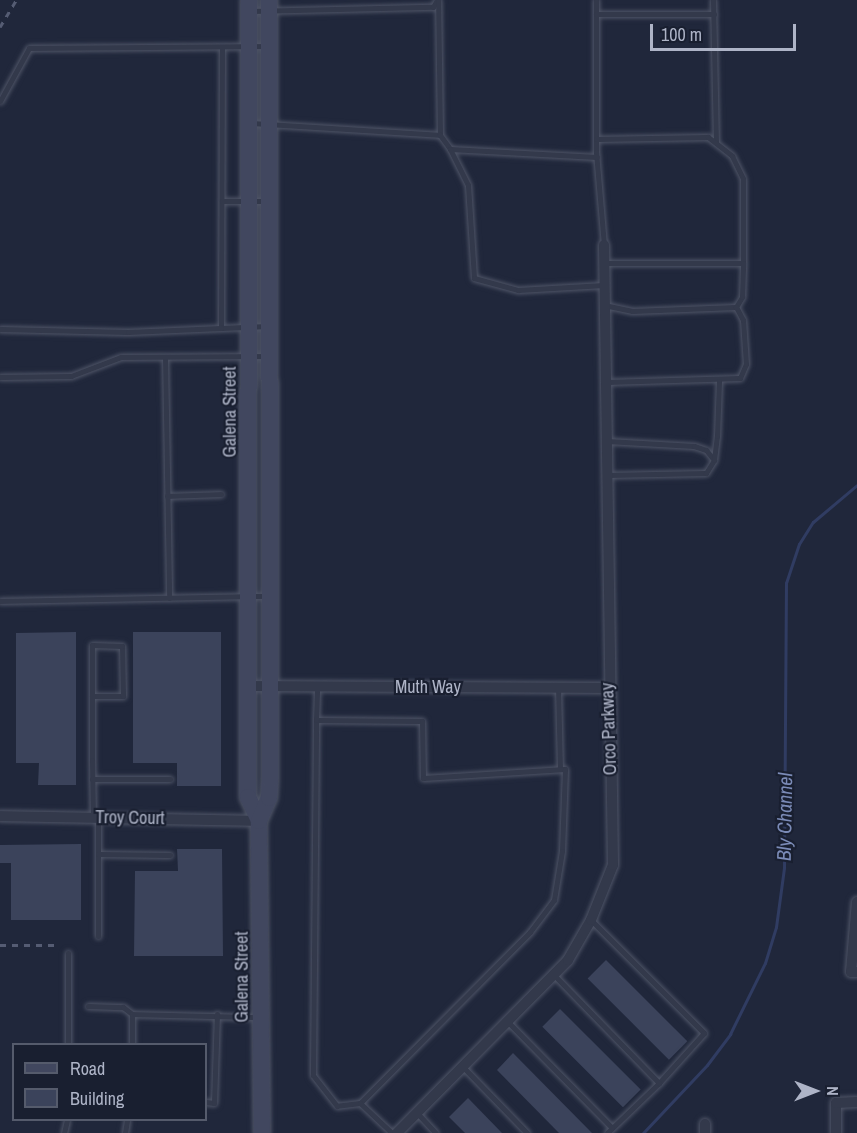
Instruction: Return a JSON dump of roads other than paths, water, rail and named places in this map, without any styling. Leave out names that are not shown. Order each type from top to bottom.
[{"type":"street","name":"Galena Street","points":[[259,821],[269,798],[269,5]]},
{"type":"street","name":"Galena Street","points":[[249,6],[248,797],[259,821],[262,1133]]},
{"type":"street","name":"Orco Parkway","points":[[397,1133],[554,975],[591,920],[613,865],[608,688],[604,245]]},
{"type":"street","name":"Muth Way","points":[[249,686],[608,688]]},
{"type":"street","name":"Troy Court","points":[[0,816],[259,821]]},
{"type":"street","points":[[854,972],[857,902]]},
{"type":"street","points":[[836,1133],[836,1103],[857,1102]]},
{"type":"lane","points":[[297,0],[297,9]]},
{"type":"lane","points":[[249,6],[269,5],[297,9],[433,7],[438,0]]},
{"type":"lane","points":[[438,0],[440,135],[450,149],[468,186],[474,278],[518,290],[604,285]]},
{"type":"lane","points":[[596,0],[596,139],[604,245]]},
{"type":"lane","points":[[713,0],[716,142]]},
{"type":"lane","points":[[596,14],[714,14]]},
{"type":"lane","points":[[0,100],[29,48],[269,46]]},
{"type":"lane","points":[[221,328],[222,47]]},
{"type":"lane","points":[[249,123],[440,135]]},
{"type":"lane","points":[[596,139],[698,136],[716,142],[732,156],[743,179],[742,297],[736,307]]},
{"type":"lane","points":[[450,149],[597,157]]},
{"type":"lane","points":[[222,201],[268,201]]},
{"type":"lane","points":[[604,263],[743,263]]},
{"type":"lane","points":[[604,305],[632,310],[736,307]]},
{"type":"lane","points":[[604,381],[719,381],[740,378],[746,364],[743,320],[736,307]]},
{"type":"lane","points":[[0,329],[128,332],[268,326]]},
{"type":"lane","points":[[0,377],[71,376],[121,357],[268,356]]},
{"type":"lane","points":[[165,357],[169,598]]},
{"type":"lane","points":[[605,475],[706,473],[714,460],[719,381]]},
{"type":"lane","points":[[605,441],[694,446],[706,450],[714,460]]},
{"type":"lane","points":[[167,496],[221,494]]},
{"type":"lane","points":[[0,601],[270,596]]},
{"type":"lane","points":[[92,696],[123,696],[122,646],[92,645],[92,696],[92,779],[98,854],[98,936]]},
{"type":"lane","points":[[316,720],[422,721],[423,777],[565,769],[562,851],[554,900],[530,932],[360,1103],[337,1106],[313,1075],[316,720],[317,686]]},
{"type":"lane","points":[[558,687],[560,769]]},
{"type":"lane","points":[[92,779],[170,779]]},
{"type":"lane","points":[[98,854],[170,855]]},
{"type":"lane","points":[[508,1022],[609,1131],[659,1083],[704,1033],[591,920]]},
{"type":"lane","points":[[68,953],[68,1043]]},
{"type":"lane","points":[[554,975],[659,1083]]},
{"type":"lane","points":[[88,1006],[123,1007],[132,1014],[217,1014],[261,1017]]},
{"type":"lane","points":[[132,1014],[132,1043]]},
{"type":"lane","points":[[207,1102],[214,1103],[217,1014]]},
{"type":"lane","points":[[464,1068],[527,1133]]},
{"type":"lane","points":[[360,1103],[392,1133]]},
{"type":"lane","points":[[418,1114],[436,1133]]},
{"type":"waterway","name":"Bly Channel","points":[[643,1133],[707,1065],[730,1034],[765,963],[776,927],[784,868],[786,583],[799,544],[813,522],[857,485]]},
{"type":"railway","points":[[0,27],[16,0]]},
{"type":"railway","points":[[0,945],[54,945]]}]
